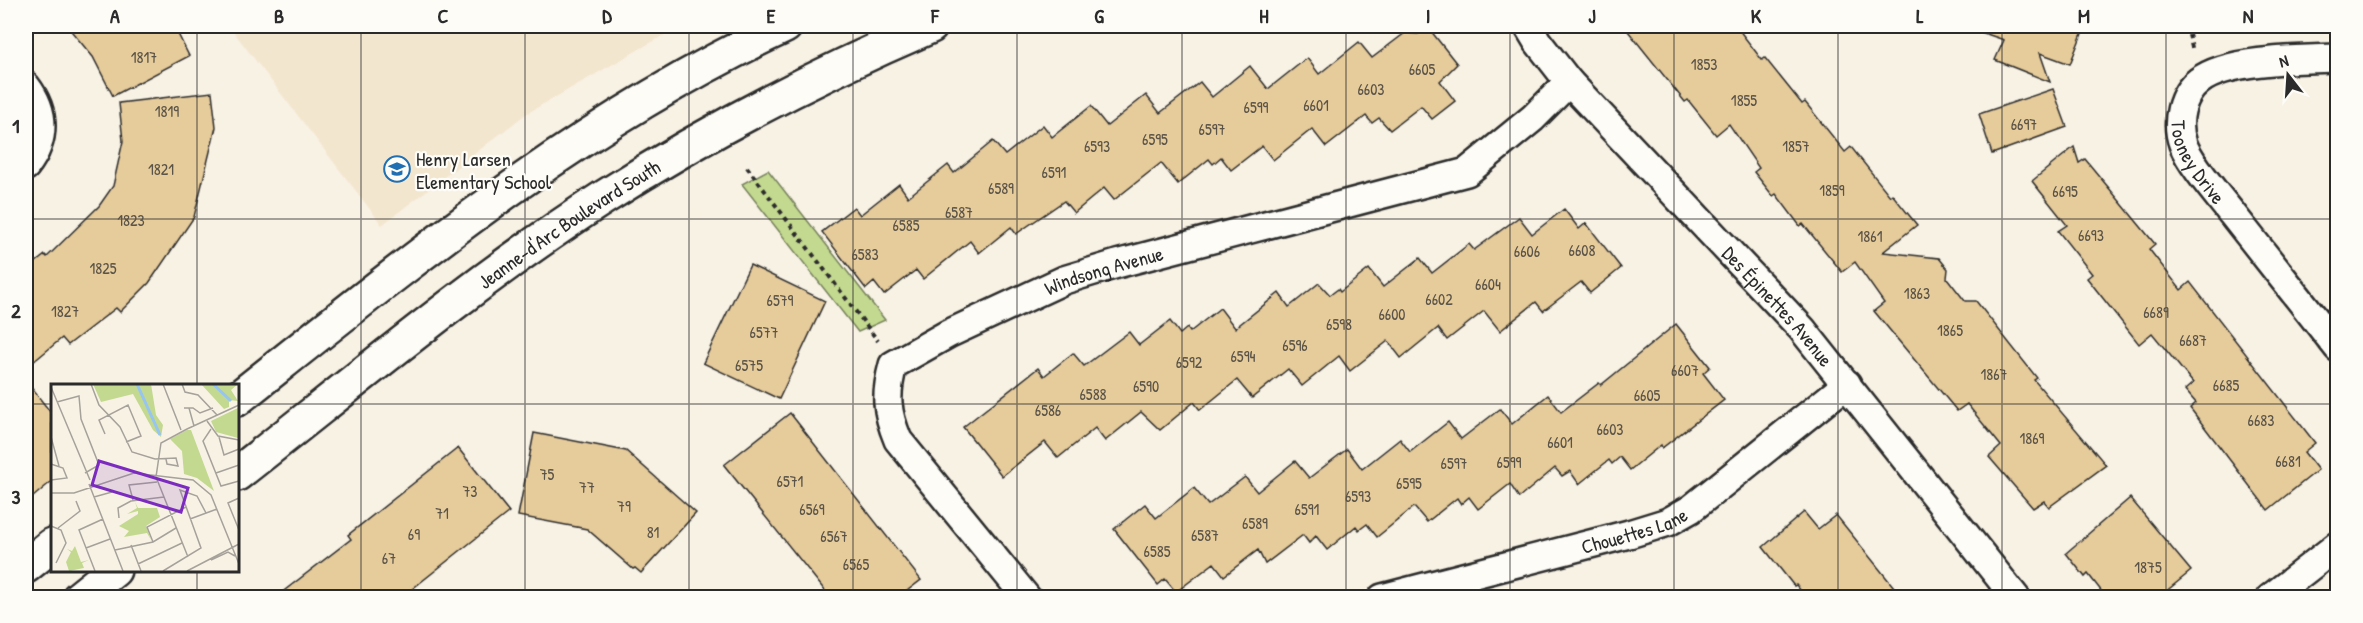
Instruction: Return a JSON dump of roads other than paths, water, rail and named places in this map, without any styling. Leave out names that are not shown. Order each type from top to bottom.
[{"type":"main road","points":[[238,398],[444,235],[538,167],[633,107],[754,40],[786,26]]},
{"type":"main road","name":"Jeanne-d'Arc Boulevard South","points":[[238,473],[500,270],[601,200],[683,148],[759,106],[846,63],[931,26]]},
{"type":"main road","points":[[26,566],[51,546]]},
{"type":"main road","points":[[80,597],[111,572]]},
{"type":"street","name":"Des Épinettes Avenue","points":[[1528,26],[1569,82],[1802,329],[2016,597]]},
{"type":"street","name":"Tooney Drive","points":[[2337,58],[2242,65],[2220,70],[2200,80],[2191,88],[2183,104],[2179,120],[2183,144],[2207,182],[2337,348]]},
{"type":"street","name":"Windsong Avenue","points":[[1026,597],[898,440],[886,404],[893,364],[948,334],[1064,280],[1467,172],[1533,118],[1569,82]]},
{"type":"street","points":[[26,86],[36,100],[41,119],[39,139],[32,158],[26,166]]},
{"type":"street","name":"Chouettes Lane","points":[[1382,597],[1668,522],[1690,509],[1847,384]]},
{"type":"street","points":[[2270,597],[2337,544]]},
{"type":"place","name":"Henry Larsen Elementary School","points":[[397,169]]}]
